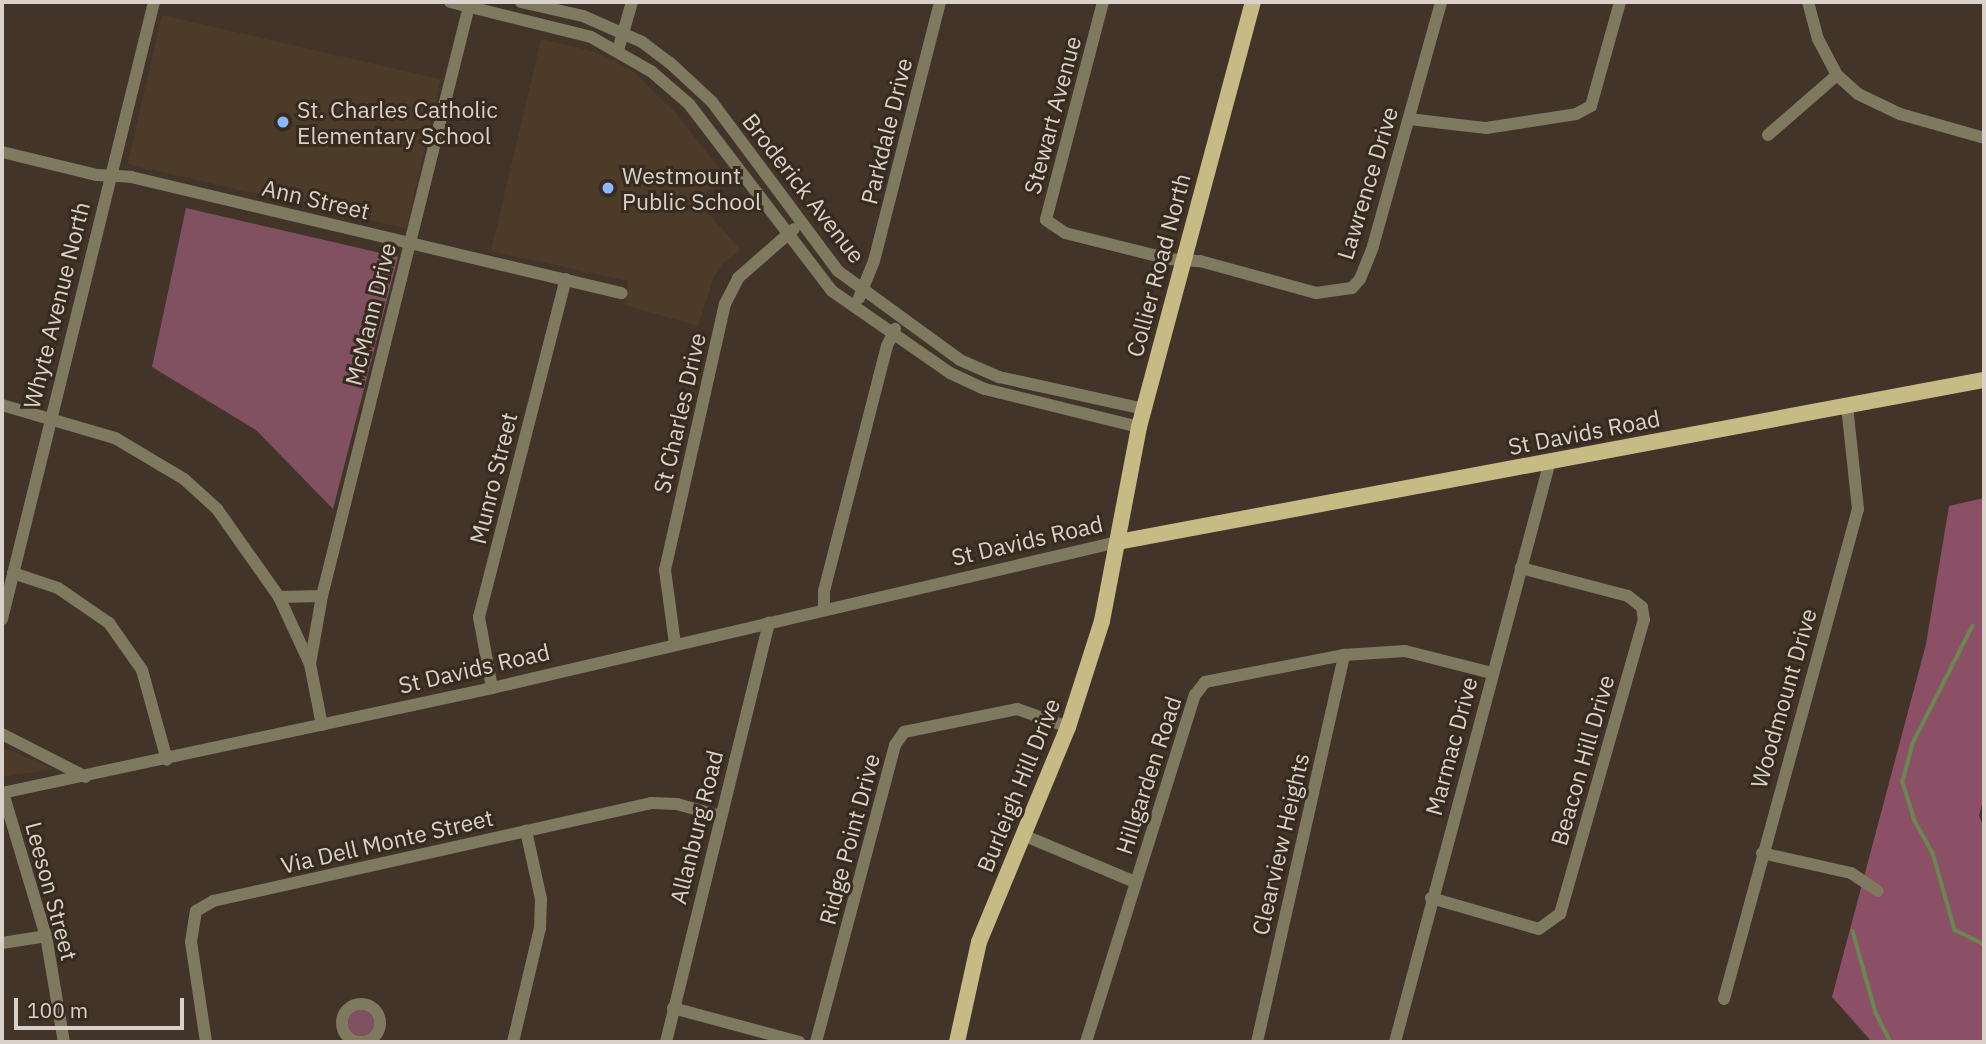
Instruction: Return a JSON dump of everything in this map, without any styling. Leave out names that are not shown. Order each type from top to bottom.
[{"type":"main road","name":"Collier Road North","points":[[1118,542],[1143,409],[1253,2]]},
{"type":"main road","name":"St Davids Road","points":[[1118,542],[1984,380]]},
{"type":"main road","name":"Burleigh Hill Drive","points":[[957,1042],[979,942],[1068,727],[1102,621],[1118,542]]},
{"type":"street","name":"Whyte Avenue North","points":[[2,619],[153,2]]},
{"type":"street","name":"Broderick Avenue","points":[[450,2],[469,4],[572,32],[618,50],[689,104],[832,291],[892,336],[972,385],[1139,427]]},
{"type":"street","name":"Broderick Avenue","points":[[521,2],[583,16],[623,33],[661,55],[712,102],[838,271],[900,320],[989,374],[1143,409]]},
{"type":"street","points":[[618,50],[632,2]]},
{"type":"street","name":"Parkdale Drive","points":[[852,307],[863,293],[940,2]]},
{"type":"street","name":"Stewart Avenue","points":[[1103,2],[1046,220],[1065,233],[1183,260]]},
{"type":"street","name":"Lawrence Drive","points":[[1183,260],[1316,293],[1352,288],[1373,246],[1441,2]]},
{"type":"street","points":[[1409,119],[1486,128],[1576,114],[1591,106],[1620,2]]},
{"type":"street","points":[[1808,2],[1818,39],[1837,75],[1858,94],[1900,114],[1984,138]]},
{"type":"street","name":"McMann Drive","points":[[310,664],[322,597],[469,4]]},
{"type":"street","points":[[1768,135],[1837,75]]},
{"type":"street","name":"Ann Street","points":[[2,152],[621,293]]},
{"type":"street","name":"St Charles Drive","points":[[675,644],[665,570],[724,304],[738,278],[802,223]]},
{"type":"street","name":"Munro Street","points":[[492,688],[479,617],[566,279]]},
{"type":"street","points":[[824,609],[824,591],[892,336],[900,320]]},
{"type":"street","points":[[2,405],[51,416],[115,438],[184,479],[239,535],[279,597],[310,664],[321,726]]},
{"type":"street","name":"Woodmount Drive","points":[[1724,999],[1858,509],[1847,406]]},
{"type":"street","name":"Marmac Drive","points":[[1395,1042],[1431,898],[1550,461]]},
{"type":"street","name":"St Davids Road","points":[[2,793],[167,760],[492,688],[1118,542]]},
{"type":"street","name":"Beacon Hill Drive","points":[[1431,898],[1539,929],[1560,914],[1644,620],[1642,607],[1628,596],[1521,568]]},
{"type":"street","points":[[13,573],[58,587],[109,623],[142,670],[167,760]]},
{"type":"street","points":[[279,597],[322,597]]},
{"type":"street","name":"Allanburg Road","points":[[666,1042],[769,622]]},
{"type":"street","name":"Hillgarden Road","points":[[1086,1042],[1195,695],[1205,682],[1344,655],[1405,651],[1492,673]]},
{"type":"street","name":"Clearview Heights","points":[[1257,1042],[1344,655]]},
{"type":"street","name":"Ridge Point Drive","points":[[816,1042],[895,745],[904,732],[1017,709],[1068,727]]},
{"type":"street","points":[[2,734],[86,777]]},
{"type":"street","name":"Leeson Street","points":[[2,793],[46,936],[64,1042]]},
{"type":"street","name":"Via Dell Monte Street","points":[[206,1042],[191,942],[196,911],[213,901],[651,803],[677,804],[720,816]]},
{"type":"street","points":[[513,1042],[540,928],[541,899],[526,831]]},
{"type":"street","points":[[1023,835],[1135,882]]},
{"type":"street","points":[[1762,853],[1850,873],[1878,891]]},
{"type":"street","points":[[2,943],[46,936]]},
{"type":"street","points":[[673,1008],[799,1042]]},
{"type":"shaded area","name":"St. Charles Catholic Elementary School","points":[[162,15],[441,79],[406,228],[128,164]]},
{"type":"shaded area","name":"Westmount Public School","points":[[541,39],[596,52],[633,71],[674,111],[723,173],[699,203],[741,250],[722,264],[713,279],[698,326],[624,305],[628,281],[491,251]]},
{"type":"shaded area","points":[[186,208],[398,257],[333,509],[256,430],[152,367]]},
{"type":"shaded area","points":[[1984,498],[1984,796],[1979,816],[1984,827],[1984,1042],[1872,1042],[1832,997],[1926,644],[1949,506]]},
{"type":"shaded area","points":[[2,747],[54,769],[2,777]]},
{"type":"shaded area","points":[[361,1010],[370,1014],[374,1023],[370,1032],[361,1036],[352,1032],[348,1023],[352,1014]]},
{"type":"waterway","points":[[1973,626],[1913,744],[1903,782],[1914,819],[1933,853],[1955,930],[1984,944]]},
{"type":"waterway","points":[[1853,931],[1876,1013],[1891,1042]]},
{"type":"place","name":"St. Charles Catholic Elementary School","points":[[283,122]]},
{"type":"place","name":"Westmount Public School","points":[[608,188]]}]
